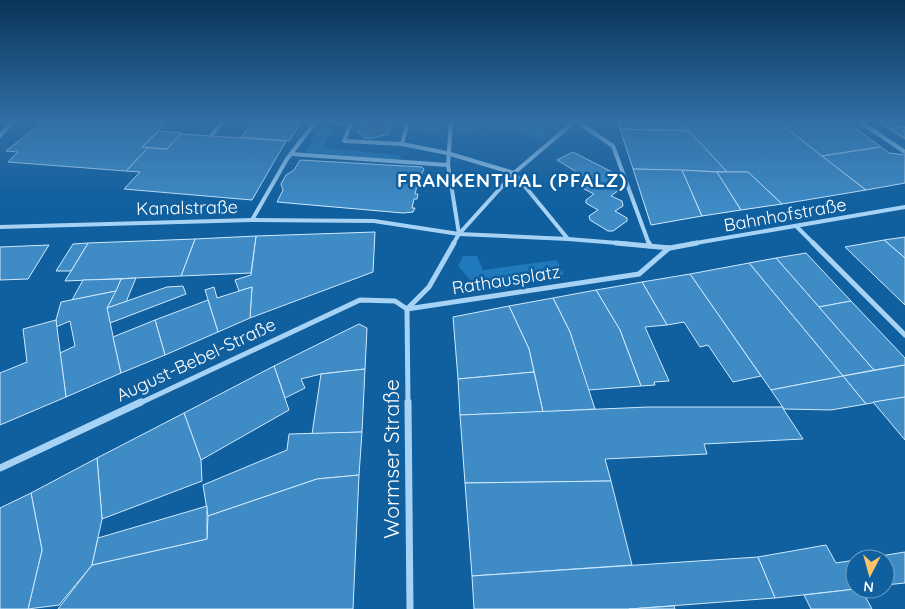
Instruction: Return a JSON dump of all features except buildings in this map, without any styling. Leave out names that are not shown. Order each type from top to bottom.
[{"type":"street","points":[[252,220],[287,159],[295,149]]},
{"type":"street","points":[[429,149],[514,173]]},
{"type":"street","points":[[447,149],[448,165],[459,234]]},
{"type":"street","name":"Rathausplatz","points":[[407,309],[429,287],[459,234],[514,173],[542,149]]},
{"type":"street","name":"Rathausplatz","points":[[614,149],[650,246]]},
{"type":"street","points":[[291,154],[448,165]]},
{"type":"street","name":"Rathausplatz","points":[[514,173],[568,239]]},
{"type":"street","name":"Bahnhofstraße","points":[[670,248],[905,207]]},
{"type":"street","name":"Kanalstraße","points":[[0,227],[252,220],[374,221]]},
{"type":"street","name":"Rathausplatz","points":[[374,221],[459,234],[568,239],[670,248]]},
{"type":"street","points":[[797,227],[905,335]]},
{"type":"street","name":"Rathausplatz","points":[[407,309],[639,274],[670,248]]},
{"type":"street","name":"August-Bebel-Straße","points":[[0,468],[360,300],[395,301],[407,309]]},
{"type":"street","name":"Wormser Straße","points":[[407,309],[410,609]]},
{"type":"shaded area","points":[[307,149],[339,149],[401,155],[399,160],[305,152]]},
{"type":"shaded area","points":[[463,256],[477,256],[483,270],[557,260],[564,275],[477,288],[458,266]]},
{"type":"district","name":"FRANKENTHAL (PFALZ)","points":[[512,180]]}]
